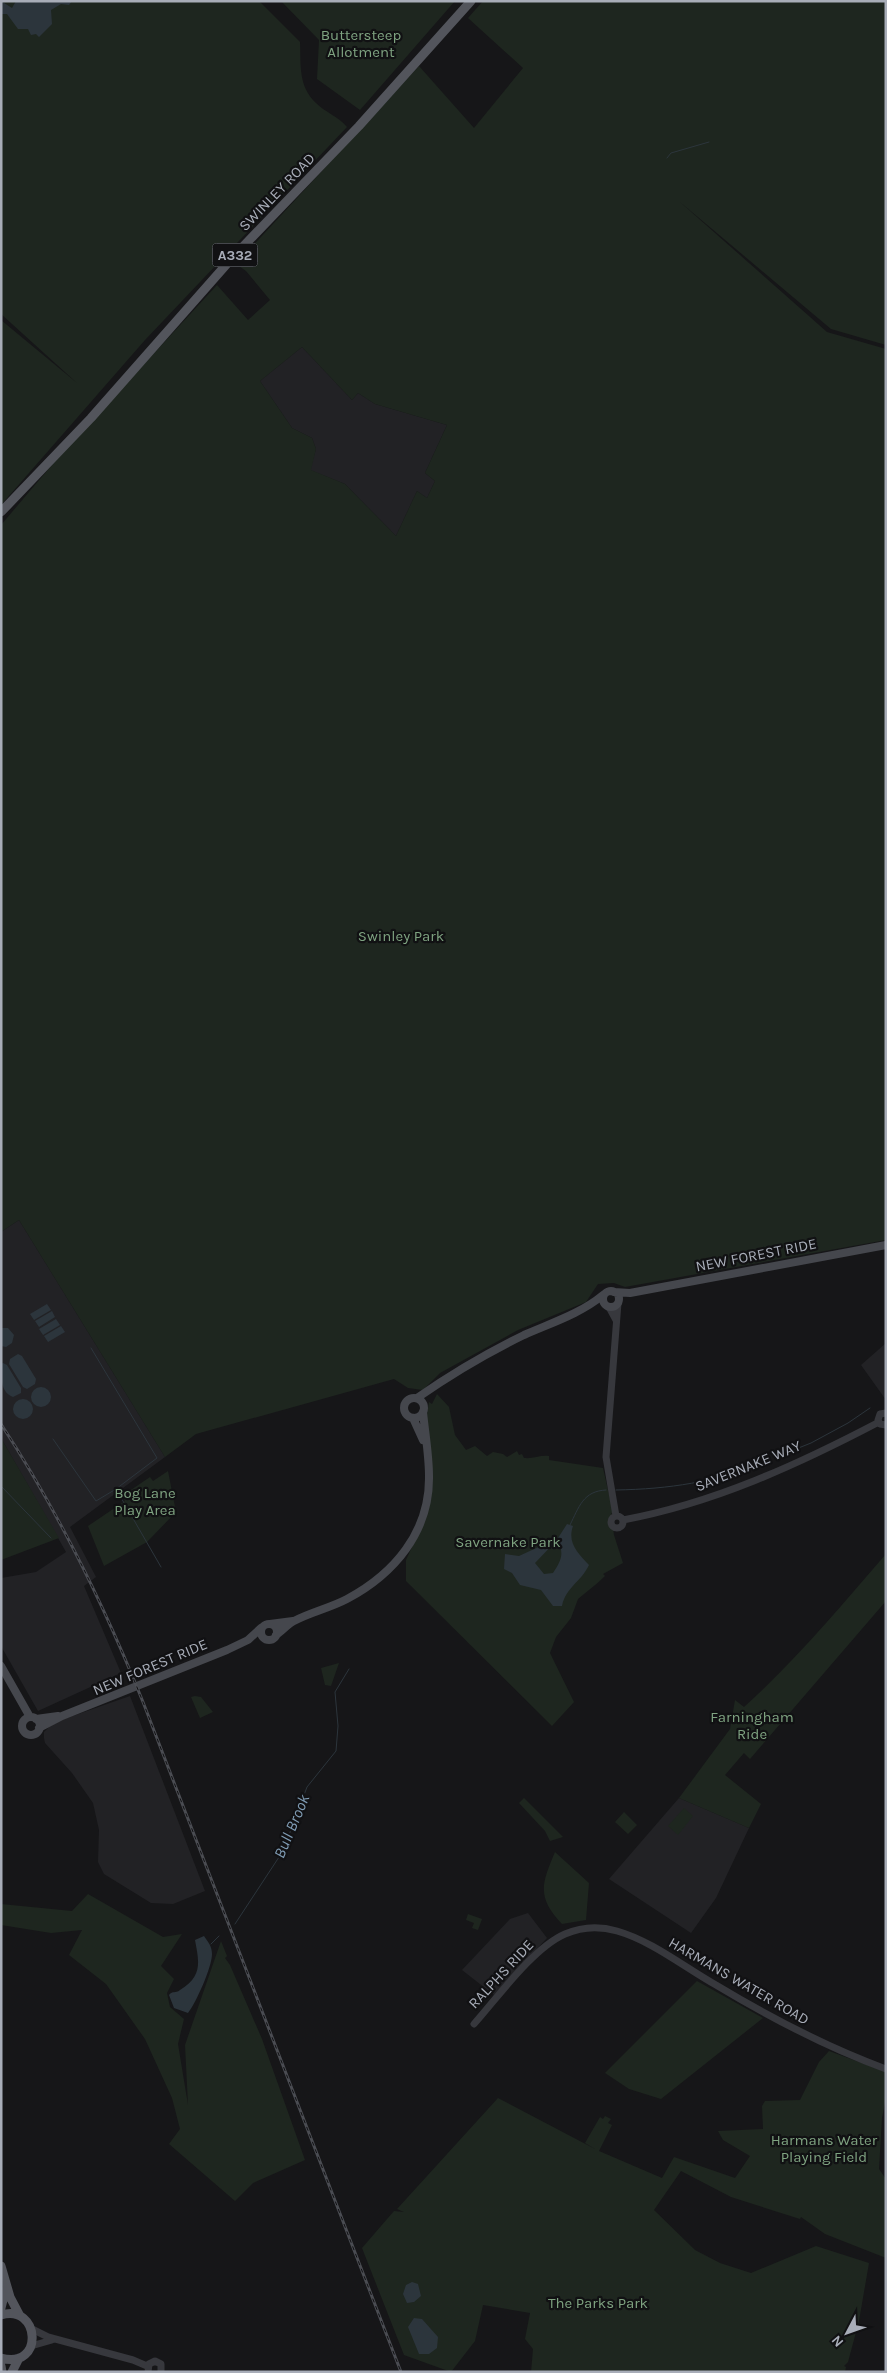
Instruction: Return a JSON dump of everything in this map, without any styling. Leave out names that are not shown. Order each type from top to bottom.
[{"type":"main road","name":"SWINLEY ROAD","points":[[1,512],[91,418],[233,257],[359,126],[471,1]]},
{"type":"main road","name":"NEW FOREST RIDE","points":[[426,1448],[413,1418],[405,1413],[404,1406],[408,1400],[417,1398],[440,1382],[522,1337],[590,1306],[609,1291],[630,1293],[886,1245]]},
{"type":"main road","points":[[614,1292],[618,1295],[618,1303]]},
{"type":"main road","name":"NEW FOREST RIDE","points":[[590,1306],[609,1307],[618,1303],[630,1293]]},
{"type":"main road","points":[[603,1295],[602,1301],[609,1307]]},
{"type":"main road","name":"NEW FOREST RIDE","points":[[413,1418],[419,1417],[440,1382]]},
{"type":"main road","points":[[417,1398],[423,1408]]},
{"type":"main road","name":"NEW FOREST RIDE","points":[[248,1640],[272,1640],[293,1622],[343,1601],[367,1588],[382,1578],[401,1558],[422,1520],[429,1477],[423,1408]]},
{"type":"main road","name":"NEW FOREST RIDE","points":[[39,1728],[62,1716],[248,1640],[261,1628],[270,1624],[293,1622]]},
{"type":"main road","points":[[270,1624],[276,1630],[276,1635]]},
{"type":"main road","points":[[261,1628],[260,1633],[264,1640]]},
{"type":"main road","points":[[1,1666],[30,1718],[39,1728],[34,1734],[26,1734],[22,1727],[30,1718]]},
{"type":"main road","name":"NEW FOREST RIDE","points":[[30,1718],[62,1716]]},
{"type":"main road","points":[[1,2266],[10,2297],[20,2316],[32,2329],[33,2340],[31,2346],[19,2358],[12,2372]]},
{"type":"main road","points":[[1,2308],[6,2283]]},
{"type":"main road","points":[[1,2315],[9,2313],[20,2316]]},
{"type":"main road","points":[[1,2358],[10,2360],[19,2358]]},
{"type":"main road","points":[[1,2366],[2,2372]]},
{"type":"street","points":[[618,1303],[606,1457],[616,1516],[623,1520]]},
{"type":"street","points":[[609,1307],[616,1321]]},
{"type":"street","name":"SAVERNAKE WAY","points":[[616,1516],[610,1521],[614,1528],[620,1528],[623,1520],[703,1501],[734,1490],[882,1424],[880,1414],[886,1413]]},
{"type":"street","name":"HARMANS WATER ROAD","points":[[576,1930],[607,1928],[634,1938],[770,2017],[827,2046],[886,2068]]},
{"type":"street","name":"RALPHS RIDE","points":[[474,2024],[539,1951],[554,1940],[576,1930]]},
{"type":"street","points":[[32,2329],[55,2339],[133,2360],[148,2369],[150,2362],[158,2362],[164,2371]]},
{"type":"street","points":[[31,2346],[44,2340],[55,2339]]},
{"type":"shaded area","points":[[1,1],[12,8],[16,1],[72,1],[69,5],[61,4],[51,10],[52,24],[39,37],[36,34],[31,35],[28,29],[18,29],[7,14],[1,14]]},
{"type":"shaded area","points":[[302,347],[352,400],[358,393],[375,404],[447,425],[425,473],[435,481],[427,498],[417,491],[396,536],[345,484],[310,470],[316,449],[312,438],[292,428],[260,381]]},
{"type":"shaded area","points":[[19,1220],[165,1457],[70,1527],[96,1577],[84,1586],[121,1673],[38,1711],[1,1646],[1,1578],[36,1572],[66,1552],[1,1438],[1,1232]]},
{"type":"shaded area","points":[[47,1304],[51,1310],[34,1320],[30,1314]]},
{"type":"shaded area","points":[[52,1311],[55,1317],[39,1327],[35,1321]]},
{"type":"shaded area","points":[[56,1319],[60,1325],[43,1335],[39,1329]]},
{"type":"shaded area","points":[[61,1326],[65,1332],[48,1342],[44,1336]]},
{"type":"shaded area","points":[[1,1328],[8,1328],[14,1335],[12,1343],[6,1347],[1,1346]]},
{"type":"shaded area","points":[[886,1343],[886,1400],[861,1365]]},
{"type":"shaded area","points":[[18,1354],[22,1356],[36,1379],[35,1384],[27,1389],[23,1387],[9,1364],[10,1359]]},
{"type":"shaded area","points":[[1,1364],[7,1365],[21,1388],[21,1393],[13,1397],[3,1388]]},
{"type":"shaded area","points":[[41,1387],[48,1390],[51,1397],[48,1404],[41,1407],[34,1404],[31,1397],[34,1390]]},
{"type":"shaded area","points":[[23,1399],[30,1402],[33,1409],[30,1416],[23,1419],[16,1416],[13,1409],[16,1402]]},
{"type":"shaded area","points":[[567,1524],[573,1526],[571,1538],[573,1543],[589,1565],[570,1589],[562,1606],[553,1606],[541,1590],[520,1585],[512,1573],[504,1569],[505,1554],[519,1556],[558,1538]],"holes":[[[557,1540],[561,1557],[558,1565],[553,1573],[544,1574],[535,1563]]]},
{"type":"shaded area","points":[[130,1696],[205,1891],[173,1904],[151,1903],[104,1874],[98,1862],[99,1830],[93,1803],[72,1773],[45,1743],[44,1732],[61,1720]]},
{"type":"shaded area","points":[[679,1798],[749,1828],[716,1898],[691,1933],[609,1879]]},
{"type":"shaded area","points":[[528,1913],[547,1938],[494,1995],[462,1970],[510,1919]]},
{"type":"shaded area","points":[[204,1936],[210,1944],[211,1960],[203,1985],[188,2013],[174,2008],[169,1995],[187,1985],[196,1974],[198,1955],[195,1940]]},
{"type":"shaded area","points":[[412,2282],[418,2284],[421,2296],[414,2302],[407,2303],[403,2294],[406,2285]]},
{"type":"shaded area","points":[[414,2318],[422,2319],[438,2337],[437,2348],[429,2354],[419,2354],[408,2327]]},
{"type":"green space","points":[[1,1],[259,1],[300,42],[303,82],[310,96],[347,127],[145,340],[1,505],[1,320],[77,383],[1,314]]},
{"type":"green space","name":"Buttersteep Allotment","points":[[281,1],[455,1],[360,110],[317,79],[319,40]]},
{"type":"green space","name":"Swinley Park","points":[[483,1],[886,1],[886,345],[831,329],[680,202],[827,332],[886,349],[886,1240],[625,1287],[614,1283],[598,1284],[586,1302],[518,1330],[440,1373],[423,1390],[408,1388],[394,1379],[196,1434],[165,1457],[19,1220],[1,1232],[1,525],[63,452],[217,285],[248,320],[270,300],[246,271],[236,264],[419,66],[474,128],[523,68],[468,18]],"holes":[[[302,347],[352,400],[358,393],[375,404],[447,425],[425,473],[435,481],[427,498],[417,491],[396,536],[345,484],[311,470],[316,449],[312,438],[292,428],[260,381]]]},
{"type":"green space","name":"Savernake Park","points":[[437,1394],[449,1407],[455,1435],[466,1450],[475,1446],[487,1456],[493,1452],[507,1457],[517,1451],[524,1458],[549,1456],[549,1460],[603,1468],[613,1512],[611,1514],[614,1535],[623,1563],[603,1574],[605,1576],[578,1599],[571,1618],[556,1637],[550,1653],[574,1702],[552,1726],[406,1581],[406,1560],[425,1519],[427,1414],[429,1402],[432,1404]]},
{"type":"green space","points":[[1,1438],[59,1538],[1,1560]]},
{"type":"green space","name":"Bog Lane Play Area","points":[[168,1471],[176,1512],[147,1542],[104,1566],[88,1526],[125,1501],[122,1496],[150,1477],[153,1481]]},
{"type":"green space","name":"Farningham Ride","points":[[886,1554],[886,1601],[750,1759],[744,1753],[725,1775],[761,1804],[749,1828],[679,1798],[730,1729],[735,1700],[744,1707],[782,1671]]},
{"type":"green space","points":[[339,1663],[331,1686],[325,1685],[321,1668]]},
{"type":"green space","points":[[191,1697],[201,1697],[213,1712],[200,1718]]},
{"type":"green space","points":[[524,1798],[563,1837],[550,1841],[545,1831],[519,1803]]},
{"type":"green space","points":[[684,1808],[693,1816],[678,1835],[668,1826]]},
{"type":"green space","points":[[624,1812],[637,1825],[628,1834],[615,1822]]},
{"type":"green space","points":[[555,1852],[589,1883],[586,1920],[562,1924],[548,1906],[544,1890],[545,1881]]},
{"type":"green space","points":[[88,1894],[163,1937],[182,1934],[161,1966],[174,1979],[167,1993],[170,2007],[184,2019],[178,2044],[188,2105],[185,2045],[221,1941],[227,1956],[225,1958],[230,1965],[262,2039],[305,2160],[253,2183],[235,2201],[169,2144],[180,2129],[172,2098],[145,2039],[106,1984],[69,1955],[82,1930],[51,1933],[1,1925],[1,1904],[72,1911]]},
{"type":"green space","points":[[468,1914],[482,1919],[478,1930],[472,1928],[474,1923],[466,1920]]},
{"type":"green space","points":[[697,1981],[763,2018],[661,2099],[629,2089],[605,2073]]},
{"type":"green space","points":[[829,2051],[886,2072],[886,2097],[882,2118],[879,2169],[886,2179],[886,2258],[825,2234],[801,2217],[800,2219],[731,2197],[681,2171],[654,2210],[695,2250],[720,2263],[751,2273],[816,2246],[869,2263],[859,2321],[848,2362],[844,2366],[846,2367],[845,2372],[531,2372],[533,2349],[525,2339],[530,2313],[483,2305],[475,2341],[451,2372],[404,2355],[362,2248],[394,2211],[404,2212],[397,2209],[498,2098],[595,2149],[585,2143],[600,2117],[603,2119],[605,2116],[611,2119],[608,2123],[612,2125],[599,2151],[662,2178],[674,2157],[735,2178],[750,2156],[723,2140],[718,2131],[763,2129],[762,2106],[765,2101],[800,2100],[819,2062]]},
{"type":"waterway","points":[[667,158],[671,153],[709,142]]},
{"type":"waterway","points":[[91,1348],[157,1458],[116,1489]]},
{"type":"waterway","points":[[781,1455],[811,1443],[848,1423],[870,1408]]},
{"type":"waterway","points":[[53,1439],[96,1501],[116,1489],[161,1567]]},
{"type":"waterway","points":[[616,1490],[674,1486],[710,1480],[765,1463]]},
{"type":"waterway","points":[[1,1486],[51,1538]]},
{"type":"waterway","points":[[570,1525],[579,1506],[587,1497],[592,1493],[606,1490]]},
{"type":"waterway","name":"Bull Brook","points":[[235,1924],[283,1851],[307,1787],[336,1751],[338,1726],[335,1692],[349,1669]]},
{"type":"waterway","name":"Bull Brook","points":[[211,1944],[219,1936]]},
{"type":"railway","points":[[1,1424],[42,1490],[79,1559],[128,1666],[401,2372]]},
{"type":"park label","name":"Harmans Water Playing Field","points":[[824,2148]]},
{"type":"park label","name":"The Parks Park","points":[[598,2303]]}]
